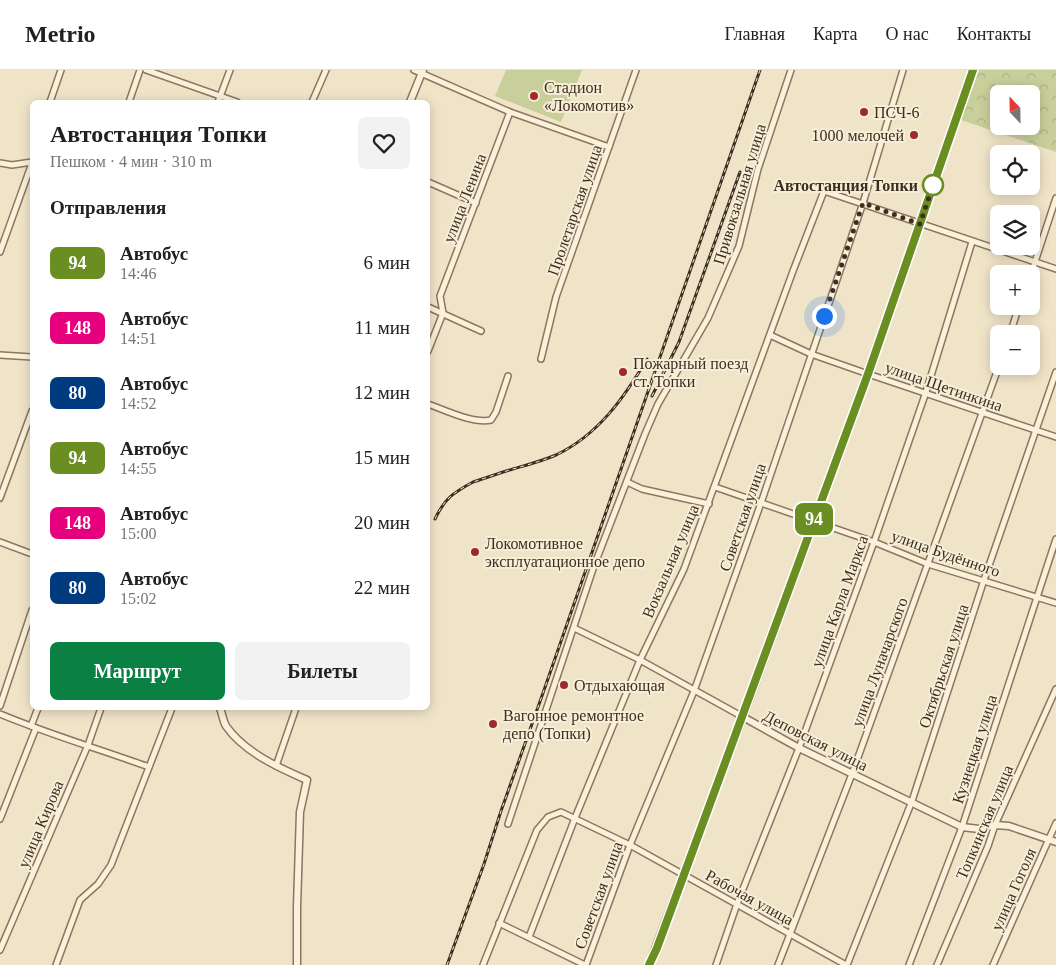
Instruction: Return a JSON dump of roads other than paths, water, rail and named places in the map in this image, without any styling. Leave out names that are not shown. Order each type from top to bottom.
[{"type":"street","points":[[51,100],[61,70]]},
{"type":"street","points":[[130,100],[140,70]]},
{"type":"street","points":[[146,70],[231,100]]},
{"type":"street","points":[[219,100],[230,70]]},
{"type":"street","points":[[313,100],[326,70]]},
{"type":"street","points":[[414,70],[422,71],[510,112],[609,147]]},
{"type":"street","name":"Пролетарская улица","points":[[541,359],[556,297],[636,70]]},
{"type":"street","name":"Привокзальная улица","points":[[508,824],[594,566],[658,404],[708,318],[739,246],[758,169],[791,70]]},
{"type":"street","name":"Советская улица","points":[[585,965],[630,845],[694,691],[761,503],[863,203],[903,70]]},
{"type":"street","points":[[649,965],[743,717],[868,374],[971,70]]},
{"type":"street","points":[[411,100],[422,71]]},
{"type":"street","name":"улица Ленина","points":[[430,346],[442,313],[440,296],[510,112]]},
{"type":"street","points":[[0,163],[12,165],[30,163]]},
{"type":"street","points":[[0,252],[30,169]]},
{"type":"street","points":[[430,183],[476,203]]},
{"type":"street","name":"Вокзальная улица","points":[[529,938],[575,818],[640,660],[684,569],[824,191],[863,203]]},
{"type":"street","points":[[1034,263],[1056,198]]},
{"type":"street","points":[[863,203],[972,242],[1056,269]]},
{"type":"street","name":"улица Карла Маркса","points":[[716,965],[736,904],[799,748],[874,542],[926,392],[972,242]]},
{"type":"street","points":[[430,308],[481,331]]},
{"type":"street","name":"улица Щетинкина","points":[[770,335],[811,354],[1056,437]]},
{"type":"street","points":[[0,355],[30,357]]},
{"type":"street","name":"Октябрьская улица","points":[[846,965],[912,802],[984,580],[1056,372]]},
{"type":"street","name":"улица Луначарского","points":[[778,965],[852,774],[996,375]]},
{"type":"street","points":[[430,405],[483,422],[491,420],[496,412],[508,376]]},
{"type":"street","points":[[0,498],[30,416]]},
{"type":"street","points":[[627,482],[642,489],[708,504]]},
{"type":"street","name":"улица Будённого","points":[[715,487],[874,542],[928,564],[1056,603]]},
{"type":"street","name":"Кузнецкая улица","points":[[909,965],[962,827],[1056,539]]},
{"type":"street","points":[[0,542],[30,553]]},
{"type":"street","points":[[0,706],[30,616]]},
{"type":"street","name":"Деповская улица","points":[[574,628],[640,660],[799,748],[962,827],[979,829],[995,825],[1009,826],[1056,842]]},
{"type":"street","name":"Топкинская улица","points":[[937,965],[988,846],[995,825],[1054,698],[1056,688]]},
{"type":"street","points":[[0,819],[37,710]]},
{"type":"street","name":"улица Кирова","points":[[0,950],[88,745],[100,710]]},
{"type":"street","points":[[56,965],[80,900],[98,884],[111,865],[171,710]]},
{"type":"street","points":[[221,710],[226,725],[246,746],[276,766],[307,780],[300,812],[297,965]]},
{"type":"street","points":[[276,766],[295,710]]},
{"type":"street","points":[[0,714],[148,767]]},
{"type":"street","name":"Рабочая улица","points":[[499,923],[537,830],[548,817],[561,812],[630,845],[846,965]]},
{"type":"street","name":"улица Гоголя","points":[[993,965],[1056,823]]},
{"type":"street","points":[[482,965],[499,923],[585,965]]},
{"type":"railway","points":[[447,965],[484,864],[760,70]]},
{"type":"railway","points":[[652,396],[679,342],[740,172]]},
{"type":"railway","points":[[435,519],[442,506],[460,489],[473,482],[556,455],[585,437],[609,414],[629,388],[647,359]]},
{"type":"place","name":"Стадион «Локомотив»","points":[[534,96]]},
{"type":"place","name":"ПСЧ-6","points":[[864,112]]},
{"type":"place","name":"1000 мелочей","points":[[914,135]]},
{"type":"place","name":"Автостанция Топки","points":[[933,185]]},
{"type":"place","name":"Пожарный поезд ст. Топки","points":[[623,372]]},
{"type":"place","name":"Локомотивное эксплуатационное депо","points":[[475,552]]},
{"type":"place","name":"Отдыхающая","points":[[564,685]]},
{"type":"place","name":"Вагонное ремонтное депо (Топки)","points":[[493,724]]}]
